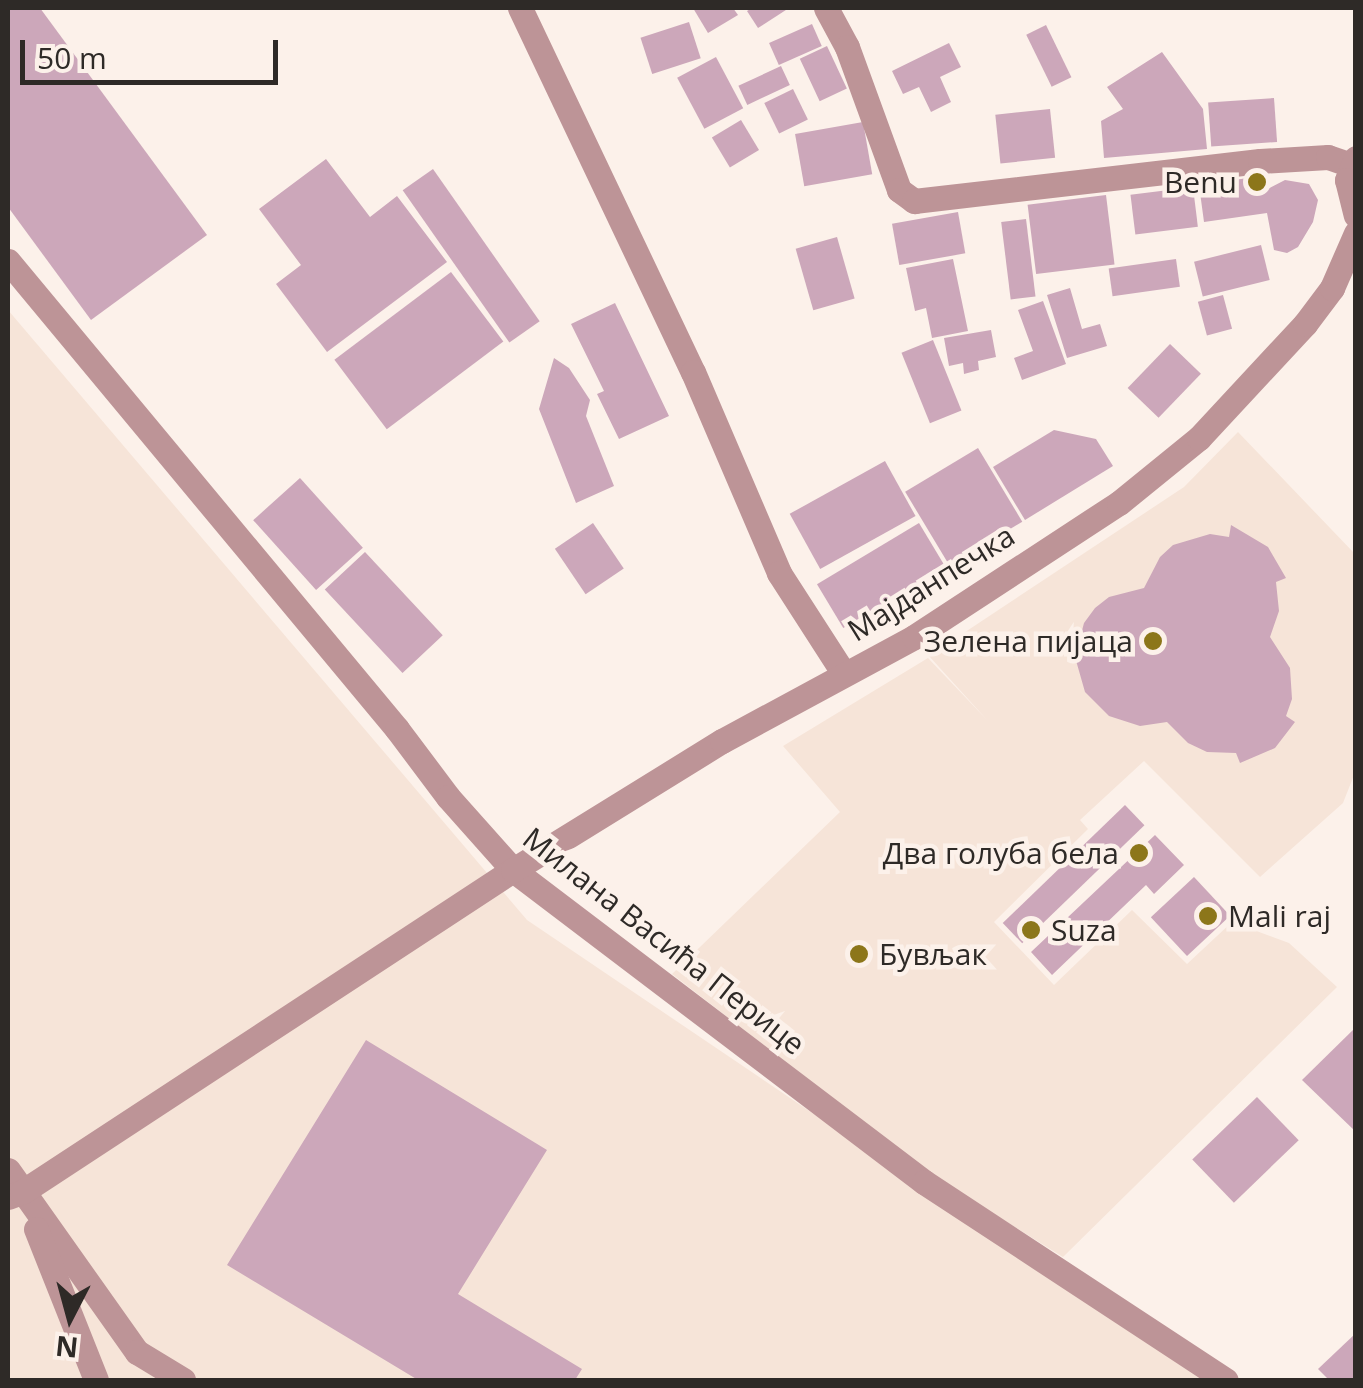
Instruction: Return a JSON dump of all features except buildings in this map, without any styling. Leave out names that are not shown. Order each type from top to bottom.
[{"type":"street","points":[[520,8],[693,372],[779,574],[844,674]]},
{"type":"street","points":[[826,8],[847,48],[899,190],[914,201],[1260,161],[1328,157],[1353,161],[1348,196],[1356,215]]},
{"type":"street","name":"Мајданпечка","points":[[15,1194],[513,870],[722,741],[914,636],[1160,473],[1344,284],[1356,233]]},
{"type":"street","name":"Милана Васића Перице","points":[[8,261],[513,870],[924,1182],[1226,1380]]},
{"type":"street","points":[[8,1170],[96,1380]]},
{"type":"street","points":[[15,1194],[137,1352],[182,1380]]},
{"type":"shaded area","points":[[8,310],[527,920],[1207,1380],[8,1380]]},
{"type":"shaded area","name":"Бувљак","points":[[1238,432],[1355,554],[1356,770],[1343,803],[1260,877],[1144,761],[1080,820],[1088,829],[994,922],[1054,985],[1132,910],[1187,964],[1232,922],[1289,943],[1337,987],[1063,1257],[931,1175],[672,974],[840,812],[783,746],[928,658],[988,721],[929,656],[1184,487]]},
{"type":"place","name":"Benu","points":[[1257,182]]},
{"type":"place","name":"Зелена пијаца","points":[[1153,641]]},
{"type":"place","name":"Два голуба бела","points":[[1139,853]]},
{"type":"place","name":"Mali raj","points":[[1208,916]]},
{"type":"place","name":"Suza","points":[[1031,930]]},
{"type":"place","name":"Бувљак","points":[[859,954]]}]
